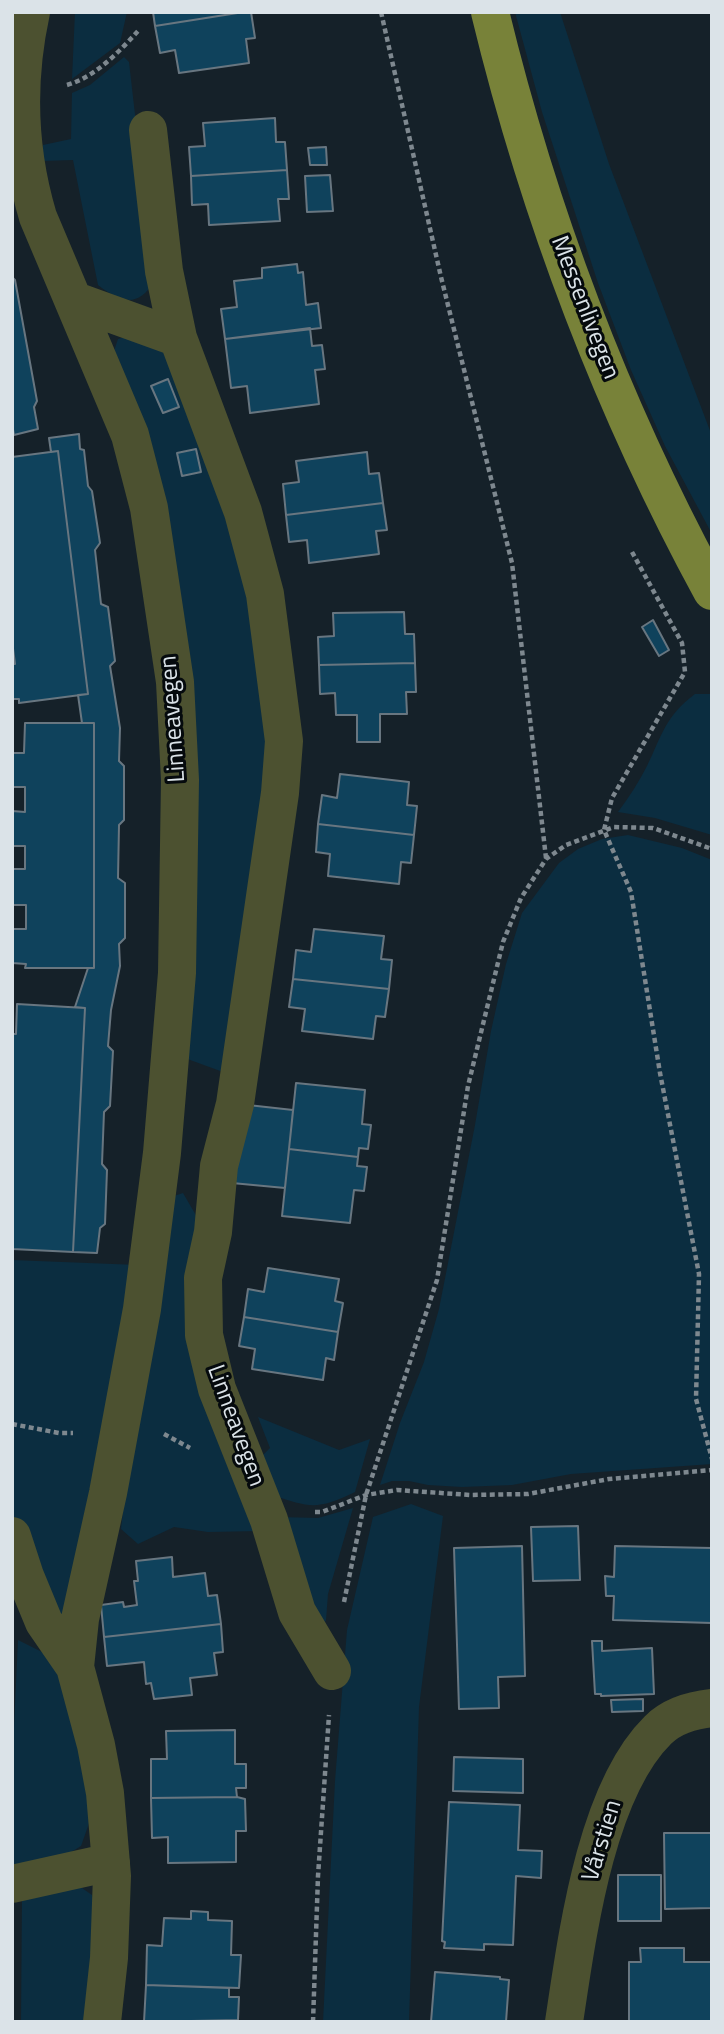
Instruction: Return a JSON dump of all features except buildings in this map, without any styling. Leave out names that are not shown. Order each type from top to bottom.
[{"type":"main road","name":"Messenlivegen","points":[[490,12],[503,67],[539,187],[581,306],[635,438],[672,517],[712,591]]},
{"type":"street","name":"Linneavegen","points":[[31,12],[21,80],[22,145],[27,180],[38,217],[130,435],[149,508],[175,682],[180,780],[177,973],[162,1153],[142,1309],[80,1619],[75,1667]]},
{"type":"street","name":"Linneavegen","points":[[148,130],[164,271],[178,338],[243,512],[265,594],[284,741],[280,793],[235,1104],[219,1166],[213,1232],[203,1278],[204,1335],[217,1389],[269,1520],[297,1612],[332,1671]]},
{"type":"street","points":[[73,300],[178,338]]},
{"type":"street","points":[[162,1153],[219,1166]]},
{"type":"street","name":"Linneavegen","points":[[14,1549],[44,1622],[75,1667],[96,1745],[111,1861],[109,1958],[102,2022]]},
{"type":"street","name":"Vårstien","points":[[564,2022],[571,1972],[594,1862],[615,1798],[631,1765],[659,1728],[690,1711],[712,1708]]},
{"type":"street","points":[[12,1884],[111,1861]]},
{"type":"path","points":[[381,12],[438,264],[512,563],[546,859]]},
{"type":"path","points":[[21,80],[56,88],[76,82],[117,54],[138,31]]},
{"type":"path","points":[[632,552],[682,643],[685,672],[611,799],[604,830],[631,892],[660,1073],[699,1274],[696,1399],[712,1459]]},
{"type":"path","points":[[313,2022],[318,1876],[332,1671],[366,1495],[438,1280],[468,1086],[503,942],[521,898],[546,859],[566,845],[614,827],[653,828],[712,849]]},
{"type":"path","points":[[12,1424],[59,1433],[86,1432],[123,1414]]},
{"type":"path","points":[[366,1495],[397,1490],[470,1495],[528,1494],[609,1479],[712,1470]]},
{"type":"shaded area","points":[[75,12],[127,12],[120,43],[72,79]]},
{"type":"shaded area","points":[[515,12],[560,12],[609,164],[712,436],[712,534],[665,446],[631,370],[598,283],[542,112]]},
{"type":"shaded area","points":[[124,57],[129,62],[154,281],[142,296],[128,300],[121,299],[98,285],[73,160],[42,161],[43,145],[71,139],[72,93],[90,85]]},
{"type":"shaded area","points":[[135,334],[168,353],[258,612],[272,749],[223,1072],[182,1057],[190,869],[113,354],[118,339]]},
{"type":"shaded area","points":[[695,694],[712,694],[712,835],[655,818],[618,812],[641,778],[671,718]]},
{"type":"shaded area","points":[[628,835],[682,848],[712,860],[712,1464],[571,1474],[512,1485],[462,1487],[392,1481],[380,1485],[424,1362],[439,1309],[491,1031],[506,964],[522,913],[559,863],[578,849],[602,839]]},
{"type":"shaded area","points":[[183,1193],[197,1217],[259,1531],[208,1532],[174,1527],[138,1544],[121,1529],[128,1464],[174,1196]]},
{"type":"shaded area","points":[[12,1260],[138,1265],[68,1610],[59,1617],[29,1572],[12,1514]]},
{"type":"shaded area","points":[[258,1417],[339,1450],[370,1439],[355,1492],[331,1502],[314,1505],[296,1503],[272,1495],[255,1463],[270,1448]]},
{"type":"shaded area","points":[[411,1504],[443,1516],[419,1707],[409,2022],[323,2022],[335,1781],[347,1630],[373,1517]]},
{"type":"shaded area","points":[[353,1508],[328,1594],[326,1620],[322,1628],[278,1517],[318,1518]]},
{"type":"shaded area","points":[[18,1640],[46,1654],[73,1701],[92,1815],[81,1846],[55,1862],[12,1873],[12,1770]]},
{"type":"shaded area","points":[[79,1886],[92,1895],[99,1912],[87,2022],[21,2022],[22,1898]]}]
